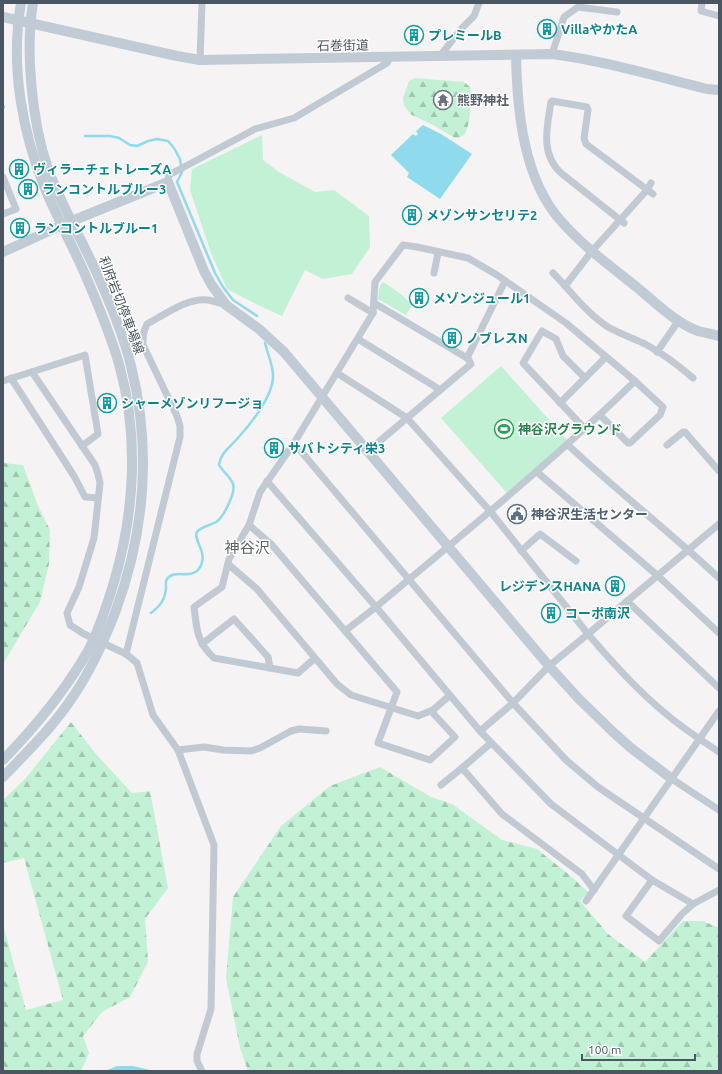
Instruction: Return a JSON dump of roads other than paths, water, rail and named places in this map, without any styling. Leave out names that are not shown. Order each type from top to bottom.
[{"type":"street","name":"利府岩切停車場線","points":[[3,760],[29,732],[56,699],[89,649],[98,640],[109,596],[122,554],[131,495],[132,464],[131,430],[126,397],[119,366],[110,337],[84,272],[37,169],[24,125],[20,99],[18,64],[18,20],[21,3]]},
{"type":"street","name":"利府岩切停車場線","points":[[3,778],[36,744],[76,694],[98,640],[124,588],[133,556],[142,498],[142,429],[138,398],[131,364],[125,343],[101,282],[48,169],[42,147],[36,113],[30,60],[31,23],[34,3]]},
{"type":"street","points":[[200,60],[202,3]]},
{"type":"street","points":[[702,3],[701,11],[719,16]]},
{"type":"street","points":[[440,56],[462,28],[474,16],[478,4]]},
{"type":"street","points":[[552,54],[564,17],[578,5],[617,12]]},
{"type":"street","name":"石巻街道","points":[[3,17],[200,60],[390,58],[552,54],[580,58],[706,89],[719,90]]},
{"type":"street","points":[[516,55],[519,113],[525,144],[536,178],[549,205],[560,220],[577,238],[679,320],[699,331],[719,336]]},
{"type":"street","points":[[390,58],[387,63],[294,118],[255,129],[169,175],[168,182],[204,271],[226,305],[259,329],[288,356],[549,666],[579,699],[631,748],[672,779],[719,810]]},
{"type":"street","points":[[565,286],[592,251],[622,222],[650,189],[586,144],[584,138],[588,110],[587,107],[552,101],[550,102],[546,142],[548,153],[553,164],[561,173],[622,222]]},
{"type":"street","points":[[3,177],[16,209],[3,214]]},
{"type":"street","points":[[3,252],[62,225],[168,182]]},
{"type":"street","points":[[314,659],[298,673],[214,658],[202,644],[198,636],[194,607],[222,586],[229,559],[248,525],[260,492],[323,398],[358,339],[373,313],[375,282],[403,245],[470,259],[566,323],[663,405],[660,415],[630,443],[628,443],[600,415]]},
{"type":"street","points":[[434,273],[438,253]]},
{"type":"street","points":[[553,273],[583,306],[608,327],[645,344],[693,378]]},
{"type":"street","points":[[467,358],[505,281]]},
{"type":"street","points":[[348,298],[373,313]]},
{"type":"street","points":[[126,654],[180,437],[180,426],[177,416],[143,345],[142,335],[147,324],[187,302],[208,300],[226,305]]},
{"type":"street","points":[[368,451],[471,364],[467,358],[374,303]]},
{"type":"street","points":[[657,352],[679,320]]},
{"type":"street","points":[[585,378],[563,356],[556,339],[542,331],[523,365],[585,429]]},
{"type":"street","points":[[358,339],[440,390]]},
{"type":"street","points":[[3,381],[85,355],[98,434],[82,446]]},
{"type":"street","points":[[560,403],[606,357]]},
{"type":"street","points":[[32,372],[95,465],[100,483],[94,538],[79,587],[67,613],[70,625],[126,654],[137,663],[154,715],[178,750],[214,845],[211,1009],[197,1054],[197,1061],[202,1071]]},
{"type":"street","points":[[337,373],[406,418],[490,511],[620,672],[672,718],[719,752]]},
{"type":"street","points":[[10,378],[74,476],[85,497],[98,498]]},
{"type":"street","points":[[345,631],[410,579],[537,472],[568,445],[635,381]]},
{"type":"street","points":[[667,445],[685,432],[719,471]]},
{"type":"street","points":[[294,443],[514,703],[566,760],[598,787],[719,870]]},
{"type":"street","points":[[568,445],[595,471],[719,578]]},
{"type":"street","points":[[537,472],[657,575],[719,633]]},
{"type":"street","points":[[267,481],[376,606],[449,696],[491,743],[551,804],[652,880],[693,904]]},
{"type":"street","points":[[480,731],[514,703],[549,666],[719,524]]},
{"type":"street","points":[[248,525],[272,546],[397,692],[378,742],[430,760],[455,737],[431,710]]},
{"type":"street","points":[[521,551],[540,534],[576,561]]},
{"type":"street","points":[[228,564],[257,590],[314,659],[337,684],[351,695],[418,716],[431,710],[449,696]]},
{"type":"street","points":[[626,601],[719,688]]},
{"type":"street","points":[[202,644],[234,620],[268,657],[270,668]]},
{"type":"street","points":[[586,901],[719,711]]},
{"type":"street","points":[[178,750],[204,747],[223,750],[251,751],[260,748],[291,731],[299,729],[326,732]]},
{"type":"street","points":[[440,785],[491,743]]},
{"type":"street","points":[[462,768],[502,814],[582,874],[594,890]]},
{"type":"street","points":[[652,880],[626,916],[659,941],[682,914],[693,904],[719,890]]},
{"type":"water","points":[[423,125],[441,134],[472,154],[440,199],[407,177],[409,173],[391,155],[413,134],[416,136],[418,134],[416,131]]},
{"type":"water","points":[[117,1066],[133,1066],[154,1071],[105,1071]]},
{"type":"waterway","points":[[85,136],[110,136],[119,138],[130,145],[137,146],[157,139],[168,141],[180,159],[182,172],[177,182],[215,273],[233,300],[257,316]]},
{"type":"waterway","points":[[151,613],[163,599],[166,581],[170,576],[178,574],[191,574],[198,570],[203,558],[196,535],[197,532],[219,520],[231,499],[233,484],[219,465],[225,451],[253,419],[265,402],[269,393],[272,384],[273,372],[265,343]]},
{"type":"place","name":"VillaやかたA","points":[[547,29]]},
{"type":"place","name":"プレミールB","points":[[414,35]]},
{"type":"place","name":"熊野神社","points":[[443,100]]},
{"type":"place","name":"ヴィラーチェトレーズA","points":[[19,169]]},
{"type":"place","name":"ランコントルブルー3","points":[[28,189]]},
{"type":"place","name":"メゾンサンセリテ2","points":[[412,215]]},
{"type":"place","name":"ランコントルブルー1","points":[[20,228]]},
{"type":"place","name":"メゾンジュール1","points":[[419,298]]},
{"type":"place","name":"ノブレスN","points":[[452,338]]},
{"type":"place","name":"シャーメゾンリフージョ","points":[[107,403]]},
{"type":"place","name":"神谷沢グラウンド","points":[[504,429]]},
{"type":"place","name":"サバトシティ栄3","points":[[274,448]]},
{"type":"place","name":"神谷沢生活センター","points":[[517,514]]},
{"type":"place","name":"レジデンスHANA","points":[[615,586]]},
{"type":"place","name":"コーポ南沢","points":[[551,613]]},
{"type":"district","name":"神谷沢","points":[[247,548]]}]
